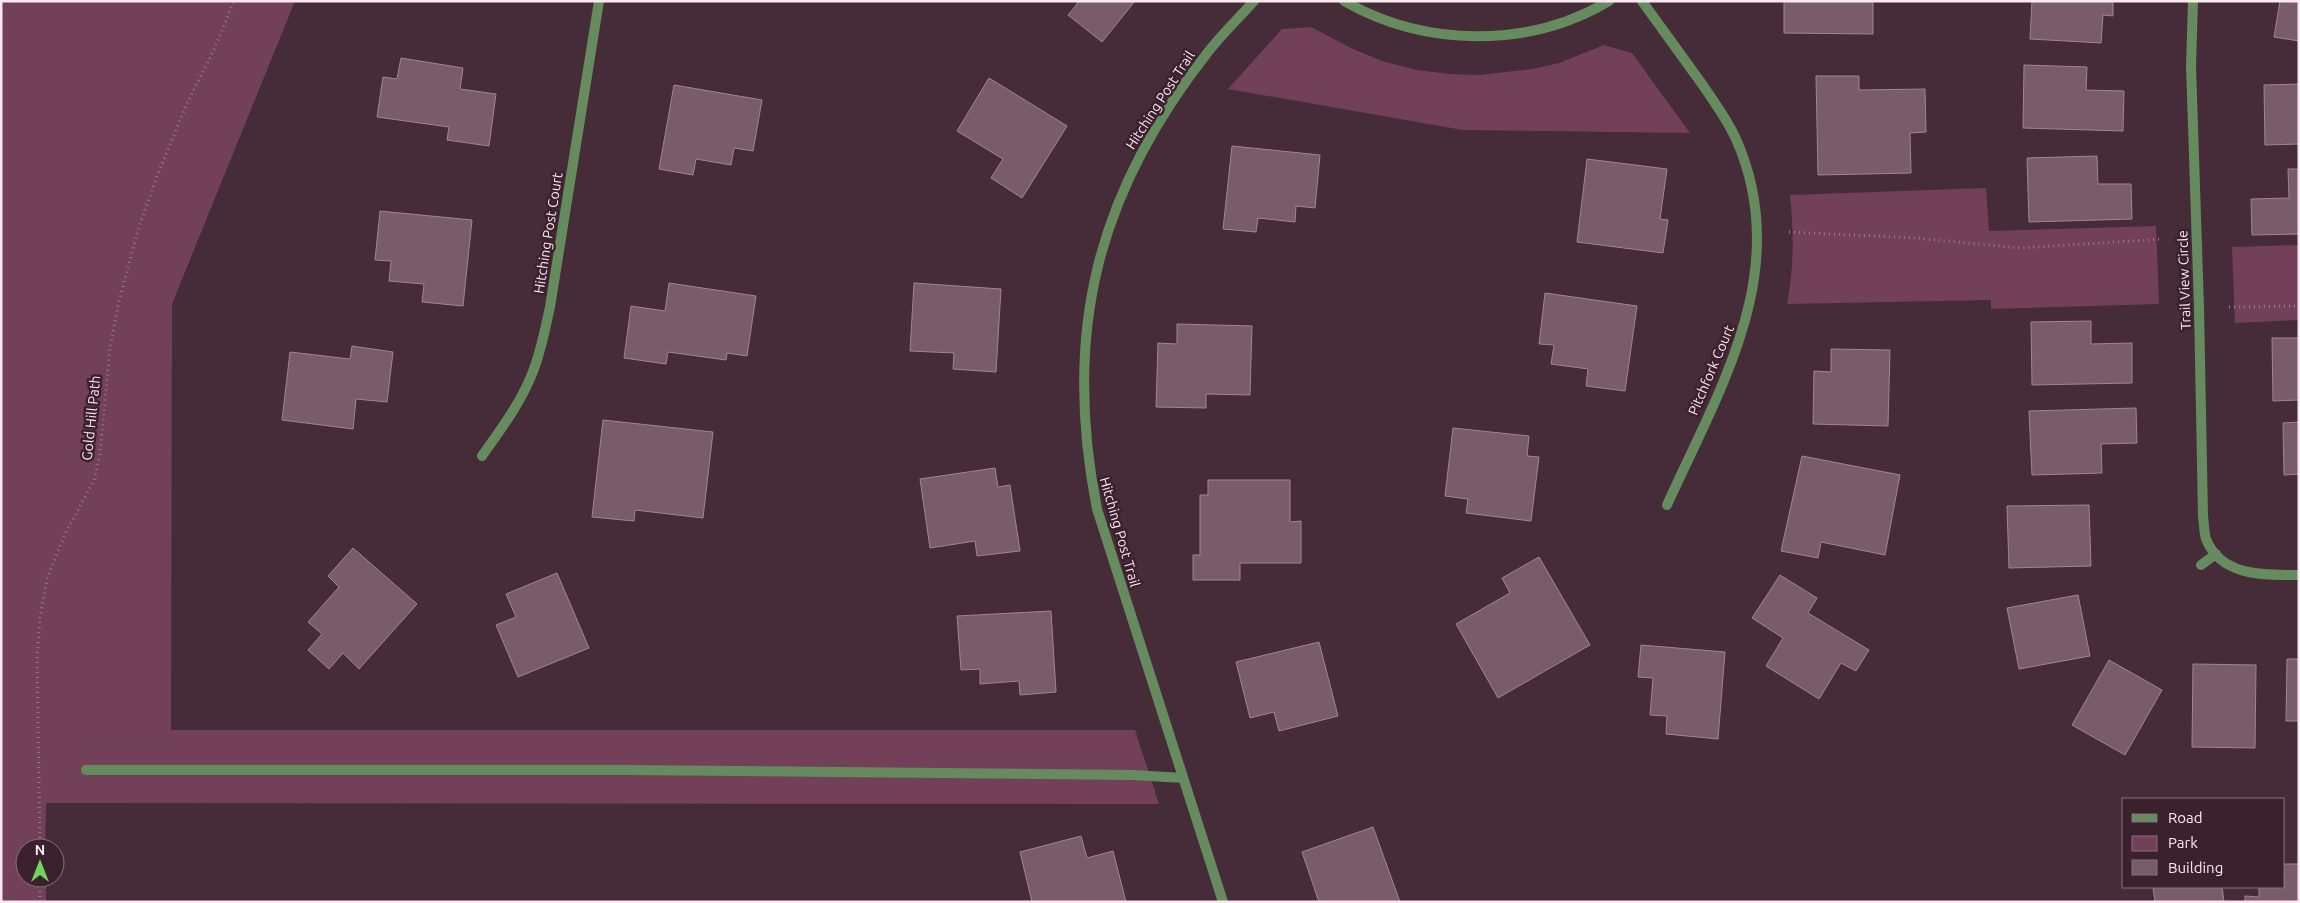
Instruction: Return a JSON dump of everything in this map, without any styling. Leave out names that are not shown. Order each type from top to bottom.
[{"type":"street","name":"Hitching Post Court","points":[[482,456],[515,408],[532,373],[542,343],[550,307],[599,1]]},
{"type":"street","name":"Hitching Post Trail","points":[[1223,902],[1097,509],[1086,451],[1083,408],[1085,337],[1098,262],[1108,228],[1135,164],[1155,126],[1182,86],[1209,50],[1254,1]]},
{"type":"street","points":[[1344,1],[1374,16],[1426,33],[1482,37],[1516,33],[1547,26],[1574,18],[1609,1]]},
{"type":"street","name":"Pitchfork Court","points":[[1642,1],[1724,116],[1736,138],[1749,172],[1755,201],[1758,234],[1751,303],[1739,345],[1666,505]]},
{"type":"street","name":"Trail View Circle","points":[[2193,1],[2191,66],[2199,307],[2202,516],[2206,539],[2216,554],[2227,564],[2241,571],[2299,575]]},
{"type":"street","points":[[2201,565],[2216,554]]},
{"type":"street","points":[[86,770],[630,770],[1133,775],[1183,778]]},
{"type":"path","name":"Gold Hill Path","points":[[40,838],[37,660],[40,617],[47,579],[65,534],[94,480],[100,454],[110,348],[119,301],[138,230],[157,176],[188,102],[213,52],[234,1]]},
{"type":"path","points":[[1790,232],[1915,238],[2020,248],[2163,239]]},
{"type":"path","points":[[2229,307],[2299,306]]},
{"type":"path","points":[[40,888],[40,902]]},
{"type":"green space","points":[[1,1],[295,1],[172,304],[171,730],[1135,730],[1159,804],[46,803],[45,838],[15,838],[15,888],[46,888],[46,902],[1,902]]},
{"type":"green space","points":[[1311,27],[1353,49],[1382,61],[1417,70],[1449,74],[1479,75],[1533,69],[1559,63],[1604,45],[1632,53],[1690,133],[1463,130],[1228,89],[1282,29]]},
{"type":"green space","points":[[1986,188],[1989,231],[2156,226],[2159,304],[1991,309],[1991,300],[1787,304],[1793,250],[1790,195]]},
{"type":"green space","points":[[2299,245],[2299,320],[2235,323],[2232,247]]},
{"type":"building","points":[[1075,1],[1135,1],[1102,42],[1068,15],[1078,3]]},
{"type":"building","points":[[1784,1],[1873,1],[1873,34],[1784,33]]},
{"type":"building","points":[[2032,1],[2113,1],[2113,16],[2103,15],[2101,43],[2030,39]]},
{"type":"building","points":[[2280,1],[2299,1],[2299,41],[2274,37]]},
{"type":"building","points":[[401,58],[463,68],[460,89],[496,94],[489,146],[447,140],[449,127],[377,117],[383,77],[397,79]]},
{"type":"building","points":[[2024,65],[2087,67],[2086,90],[2124,91],[2123,131],[2023,128]]},
{"type":"building","points":[[1816,76],[1859,76],[1859,90],[1925,89],[1926,132],[1910,133],[1911,173],[1818,175]]},
{"type":"building","points":[[989,78],[1067,126],[1022,198],[991,178],[1003,159],[957,131]]},
{"type":"building","points":[[2299,84],[2299,144],[2265,145],[2264,85]]},
{"type":"building","points":[[674,85],[762,100],[753,151],[734,148],[731,165],[696,159],[693,175],[659,169]]},
{"type":"building","points":[[1232,146],[1320,155],[1315,208],[1296,206],[1295,222],[1258,218],[1256,232],[1223,229]]},
{"type":"building","points":[[2097,156],[2098,184],[2131,184],[2132,219],[2029,222],[2027,158]]},
{"type":"building","points":[[1587,159],[1667,169],[1660,219],[1668,220],[1663,253],[1577,242]]},
{"type":"building","points":[[2288,169],[2299,169],[2299,234],[2252,235],[2251,199],[2289,198]]},
{"type":"building","points":[[380,211],[472,220],[463,306],[422,302],[424,284],[389,281],[391,261],[375,260]]},
{"type":"building","points":[[669,283],[756,296],[747,356],[727,353],[726,360],[668,352],[666,364],[624,358],[631,306],[665,311]]},
{"type":"building","points":[[914,283],[1001,289],[996,372],[953,369],[954,353],[910,351]]},
{"type":"building","points":[[1545,293],[1637,306],[1625,391],[1586,386],[1588,369],[1551,364],[1554,345],[1539,344]]},
{"type":"building","points":[[2091,321],[2091,344],[2132,343],[2132,383],[2032,385],[2031,322]]},
{"type":"building","points":[[1177,324],[1252,326],[1250,395],[1206,394],[1206,408],[1156,407],[1158,343],[1177,344]]},
{"type":"building","points":[[2272,338],[2299,338],[2299,400],[2273,401]]},
{"type":"building","points":[[352,346],[393,352],[387,402],[356,399],[353,429],[282,420],[290,352],[350,359]]},
{"type":"building","points":[[1831,349],[1890,350],[1888,426],[1813,424],[1814,371],[1831,372]]},
{"type":"building","points":[[2136,408],[2137,443],[2101,444],[2102,473],[2032,475],[2029,411]]},
{"type":"building","points":[[603,420],[713,432],[703,518],[635,510],[634,521],[592,517]]},
{"type":"building","points":[[2299,422],[2299,474],[2284,475],[2283,423]]},
{"type":"building","points":[[1453,428],[1529,436],[1527,456],[1539,457],[1531,521],[1466,513],[1468,499],[1445,496]]},
{"type":"building","points":[[1802,456],[1900,475],[1885,555],[1821,542],[1818,558],[1781,551]]},
{"type":"building","points":[[995,468],[998,487],[1010,485],[1020,551],[977,556],[975,541],[930,548],[920,479]]},
{"type":"building","points":[[1208,480],[1290,480],[1290,522],[1301,521],[1301,563],[1240,563],[1240,580],[1193,580],[1193,555],[1200,555],[1200,495],[1208,495]]},
{"type":"building","points":[[2089,505],[2091,566],[2009,568],[2007,506]]},
{"type":"building","points":[[353,548],[417,604],[359,669],[343,653],[329,669],[308,650],[322,634],[308,622],[339,587],[328,576]]},
{"type":"building","points":[[1539,557],[1590,645],[1498,698],[1456,624],[1510,593],[1502,578]]},
{"type":"building","points":[[557,573],[589,648],[518,677],[496,625],[516,617],[506,594]]},
{"type":"building","points":[[1780,575],[1817,598],[1808,613],[1869,650],[1856,671],[1841,663],[1819,699],[1766,666],[1783,638],[1752,618]]},
{"type":"building","points":[[2078,595],[2090,656],[2019,669],[2007,608]]},
{"type":"building","points":[[1051,611],[1056,692],[1020,695],[1019,681],[980,684],[980,669],[961,670],[957,616]]},
{"type":"building","points":[[1319,642],[1338,716],[1279,731],[1274,712],[1250,718],[1236,662]]},
{"type":"building","points":[[1641,645],[1725,652],[1718,739],[1666,734],[1667,716],[1650,715],[1653,678],[1638,677]]},
{"type":"building","points":[[2287,659],[2299,659],[2299,721],[2286,721]]},
{"type":"building","points":[[2109,660],[2162,690],[2125,755],[2072,725]]},
{"type":"building","points":[[2193,664],[2256,665],[2255,748],[2192,747]]},
{"type":"building","points":[[1373,827],[1400,902],[1319,902],[1302,852]]},
{"type":"building","points":[[1081,836],[1087,858],[1113,851],[1126,902],[1032,902],[1020,852]]},
{"type":"building","points":[[2285,864],[2299,864],[2299,902],[2245,902],[2245,896],[2259,897],[2259,888],[2285,888]]},
{"type":"building","points":[[2153,888],[2222,888],[2224,902],[2155,902]]}]
